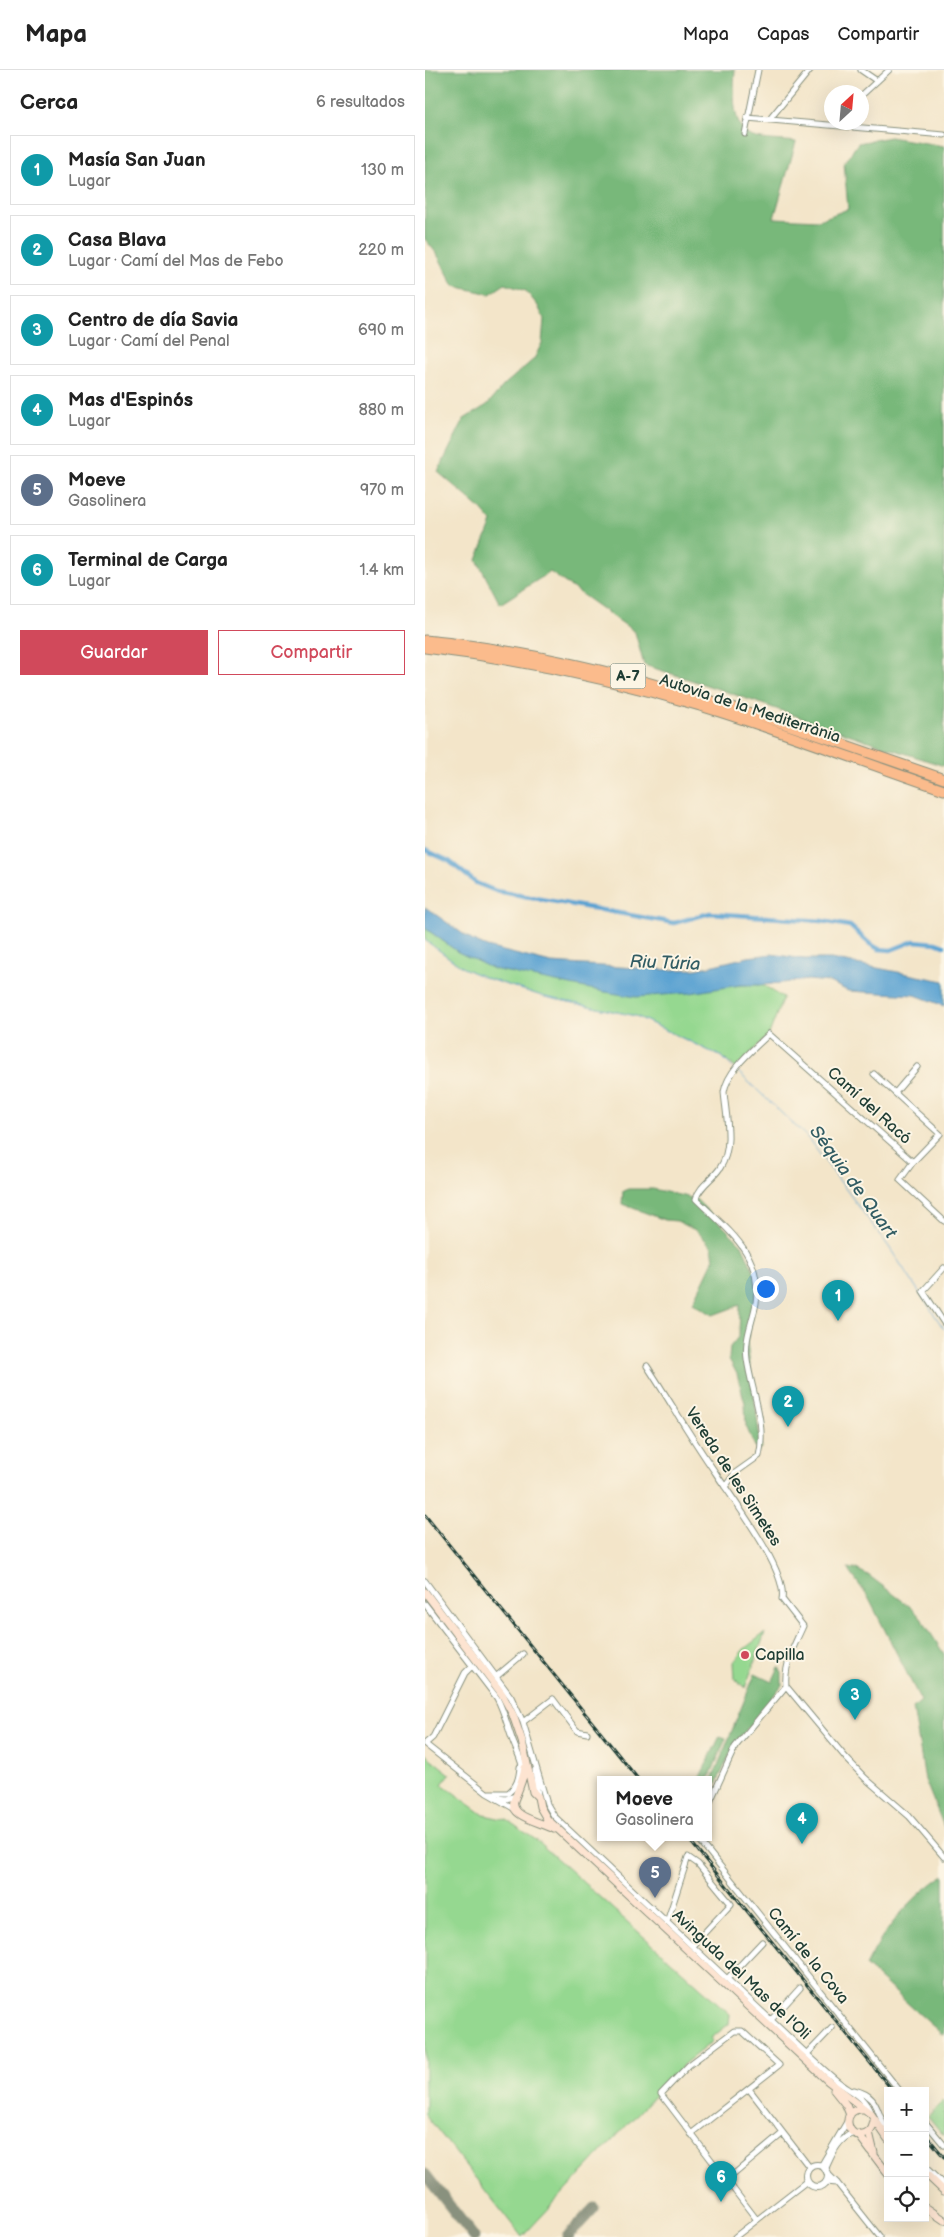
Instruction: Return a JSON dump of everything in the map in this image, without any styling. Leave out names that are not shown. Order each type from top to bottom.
[{"type":"highway","name":"Autovia de la Mediterrània","points":[[425,640],[504,650],[637,678],[759,714],[944,779]]},
{"type":"highway","name":"Autovia de la Mediterrània","points":[[425,648],[502,660],[635,688],[757,724],[944,790]]},
{"type":"main road","points":[[425,1592],[502,1694],[513,1715],[536,1795],[547,1819],[828,2081],[873,2117],[884,2133]]},
{"type":"main road","points":[[526,1763],[524,1777],[516,1796],[515,1809],[521,1816],[529,1817],[560,1832]]},
{"type":"main road","points":[[516,1796],[525,1791],[536,1795]]},
{"type":"main road","points":[[529,1817],[536,1814],[540,1807]]},
{"type":"main road","points":[[828,2081],[846,2105],[849,2127],[884,2170]]},
{"type":"main road","points":[[849,2117],[856,2109],[864,2109]]},
{"type":"main road","points":[[873,2117],[870,2131],[871,2146],[879,2164]]},
{"type":"main road","points":[[856,2134],[870,2131],[884,2136]]},
{"type":"main road","points":[[929,2177],[944,2191]]},
{"type":"main road","points":[[929,2210],[944,2220]]},
{"type":"street","points":[[745,134],[758,70]]},
{"type":"street","points":[[769,120],[810,70]]},
{"type":"street","points":[[861,70],[879,79]]},
{"type":"street","points":[[879,70],[879,79]]},
{"type":"street","points":[[869,88],[889,70]]},
{"type":"street","points":[[747,118],[824,123]]},
{"type":"street","points":[[869,127],[944,135]]},
{"type":"street","name":"Camí del Racó","points":[[725,1487],[735,1473],[759,1456],[761,1437],[746,1351],[756,1303],[755,1274],[751,1261],[737,1238],[697,1199],[698,1192],[720,1168],[727,1155],[724,1092],[725,1084],[730,1075],[769,1034],[913,1162],[900,1180],[944,1221]]},
{"type":"street","points":[[895,1093],[917,1067]]},
{"type":"street","points":[[874,1074],[940,1134],[913,1162]]},
{"type":"street","points":[[944,1268],[923,1292],[944,1323]]},
{"type":"street","name":"Vereda de les Simetes","points":[[647,1366],[760,1539],[779,1579],[783,1593],[782,1599],[803,1626],[788,1662],[785,1673],[786,1686]]},
{"type":"street","name":"Avinguda del Mas de l'Oli","points":[[425,1581],[511,1697],[523,1722],[535,1765],[550,1810],[554,1816],[807,2054],[861,2097],[867,2104],[873,2117]]},
{"type":"street","points":[[425,1604],[497,1698],[505,1713],[522,1762],[524,1777]]},
{"type":"street","points":[[497,1676],[523,1654]]},
{"type":"street","points":[[472,1666],[465,1673],[433,1737],[425,1744],[487,1793],[515,1809]]},
{"type":"street","points":[[712,1797],[735,1747],[786,1686],[846,1758],[865,1778],[909,1816],[944,1856]]},
{"type":"street","points":[[523,1722],[553,1699],[577,1731],[587,1733]]},
{"type":"street","points":[[487,1793],[508,1793],[514,1788],[519,1778],[519,1754]]},
{"type":"street","points":[[535,1765],[536,1795]]},
{"type":"street","points":[[494,1798],[506,1799],[516,1796]]},
{"type":"street","points":[[547,1819],[574,1835]]},
{"type":"street","name":"Camí de la Cova","points":[[700,1841],[897,2087]]},
{"type":"street","points":[[667,1922],[688,1857],[698,1864],[731,1904],[692,1946]]},
{"type":"street","points":[[727,1980],[762,1942]]},
{"type":"street","points":[[771,2020],[800,1988]]},
{"type":"street","points":[[807,2054],[832,2028]]},
{"type":"street","points":[[691,2134],[779,2065],[742,2031],[735,2031],[689,2065],[661,2094],[691,2134],[757,2220]]},
{"type":"street","points":[[749,2089],[810,2168],[824,2170],[837,2182],[880,2237]]},
{"type":"street","name":"Avinguda del Mas de l'Oli","points":[[849,2089],[871,2096],[877,2105],[884,2126]]},
{"type":"street","points":[[826,2182],[824,2170],[849,2117]]},
{"type":"street","points":[[929,2127],[944,2145]]},
{"type":"street","points":[[727,2180],[783,2133]]},
{"type":"street","points":[[824,2170],[844,2137],[856,2134]]},
{"type":"street","points":[[807,2181],[807,2174],[810,2168]]},
{"type":"street","points":[[929,2171],[944,2185]]},
{"type":"street","points":[[807,2181],[816,2187],[826,2182],[837,2182]]},
{"type":"street","points":[[735,2237],[807,2181]]},
{"type":"green space","points":[[425,70],[735,70],[734,97],[740,126],[753,137],[796,142],[774,218],[819,220],[848,209],[844,163],[858,143],[890,137],[944,146],[944,766],[644,665],[635,632],[550,572],[500,604],[477,560],[492,522],[480,508],[438,472],[464,419],[487,405],[504,385],[534,359],[542,343],[544,319],[538,306],[526,291],[505,284],[490,294],[454,286],[437,254],[425,239]]},
{"type":"green space","points":[[425,928],[458,952],[668,994],[756,985],[764,986],[783,998],[769,1034],[736,1068],[722,1057],[636,1016],[545,997],[486,978],[463,968],[425,940]]},
{"type":"green space","points":[[628,1189],[653,1189],[696,1199],[742,1245],[755,1274],[757,1289],[747,1342],[761,1448],[757,1451],[746,1426],[745,1403],[737,1374],[729,1359],[730,1347],[739,1336],[740,1305],[713,1315],[693,1303],[714,1259],[712,1247],[697,1231],[677,1221],[665,1220],[622,1204],[623,1191]]},
{"type":"green space","points":[[848,1569],[856,1569],[868,1575],[912,1608],[921,1618],[944,1654],[944,1827],[925,1780],[913,1708],[921,1701],[868,1597]]},
{"type":"green space","points":[[765,1633],[745,1688],[735,1679],[734,1662],[744,1649]]},
{"type":"green space","points":[[779,1667],[782,1672],[782,1685],[735,1744],[712,1793],[712,1780],[755,1674],[772,1682]]},
{"type":"green space","points":[[720,1736],[726,1738],[710,1776],[700,1776]]},
{"type":"green space","points":[[425,1754],[450,1774],[442,1784],[484,1815],[507,1820],[536,1840],[730,2014],[729,2024],[711,2038],[713,2041],[685,2063],[522,2237],[425,2114]]},
{"type":"green space","points":[[944,1875],[944,2036],[866,1966],[881,1939],[899,1915],[920,1894]]},
{"type":"green space","points":[[944,2100],[944,2136],[929,2117]]},
{"type":"water","points":[[425,907],[473,941],[487,947],[551,963],[671,970],[697,969],[748,957],[772,954],[804,959],[831,959],[944,981],[944,1006],[915,995],[848,991],[829,982],[808,980],[763,985],[740,985],[690,993],[636,997],[605,992],[493,969],[458,952],[425,928]]},
{"type":"waterway","points":[[425,850],[449,861],[476,883],[496,891],[674,923],[710,913],[822,921],[850,926],[870,944],[879,949],[891,950],[914,941],[936,943],[944,946]]},
{"type":"waterway","name":"Séquia de Quart","points":[[425,940],[463,968],[486,978],[545,997],[636,1016],[722,1057],[734,1069]]},
{"type":"waterway","name":"Séquia de Quart","points":[[737,1071],[807,1137],[889,1247],[944,1329]]},
{"type":"taxiway","points":[[425,2174],[474,2237]]},
{"type":"taxiway","points":[[567,2237],[594,2208]]},
{"type":"railway","points":[[425,1515],[636,1776]]},
{"type":"railway","points":[[690,1841],[890,2087]]},
{"type":"railway","points":[[929,2139],[944,2157]]},
{"type":"place","name":"Masía San Juan","points":[[838,1321]]},
{"type":"place","name":"Casa Blava","points":[[788,1427]]},
{"type":"place","name":"Capilla","points":[[745,1655]]},
{"type":"place","name":"Centro de día Savia","points":[[855,1720]]},
{"type":"place","name":"Mas d'Espinós","points":[[802,1844]]},
{"type":"place","name":"Moeve","points":[[655,1898]]},
{"type":"place","name":"Terminal de Carga","points":[[721,2202]]},
{"type":"water label","name":"Riu Túria","points":[[665,963]]}]
